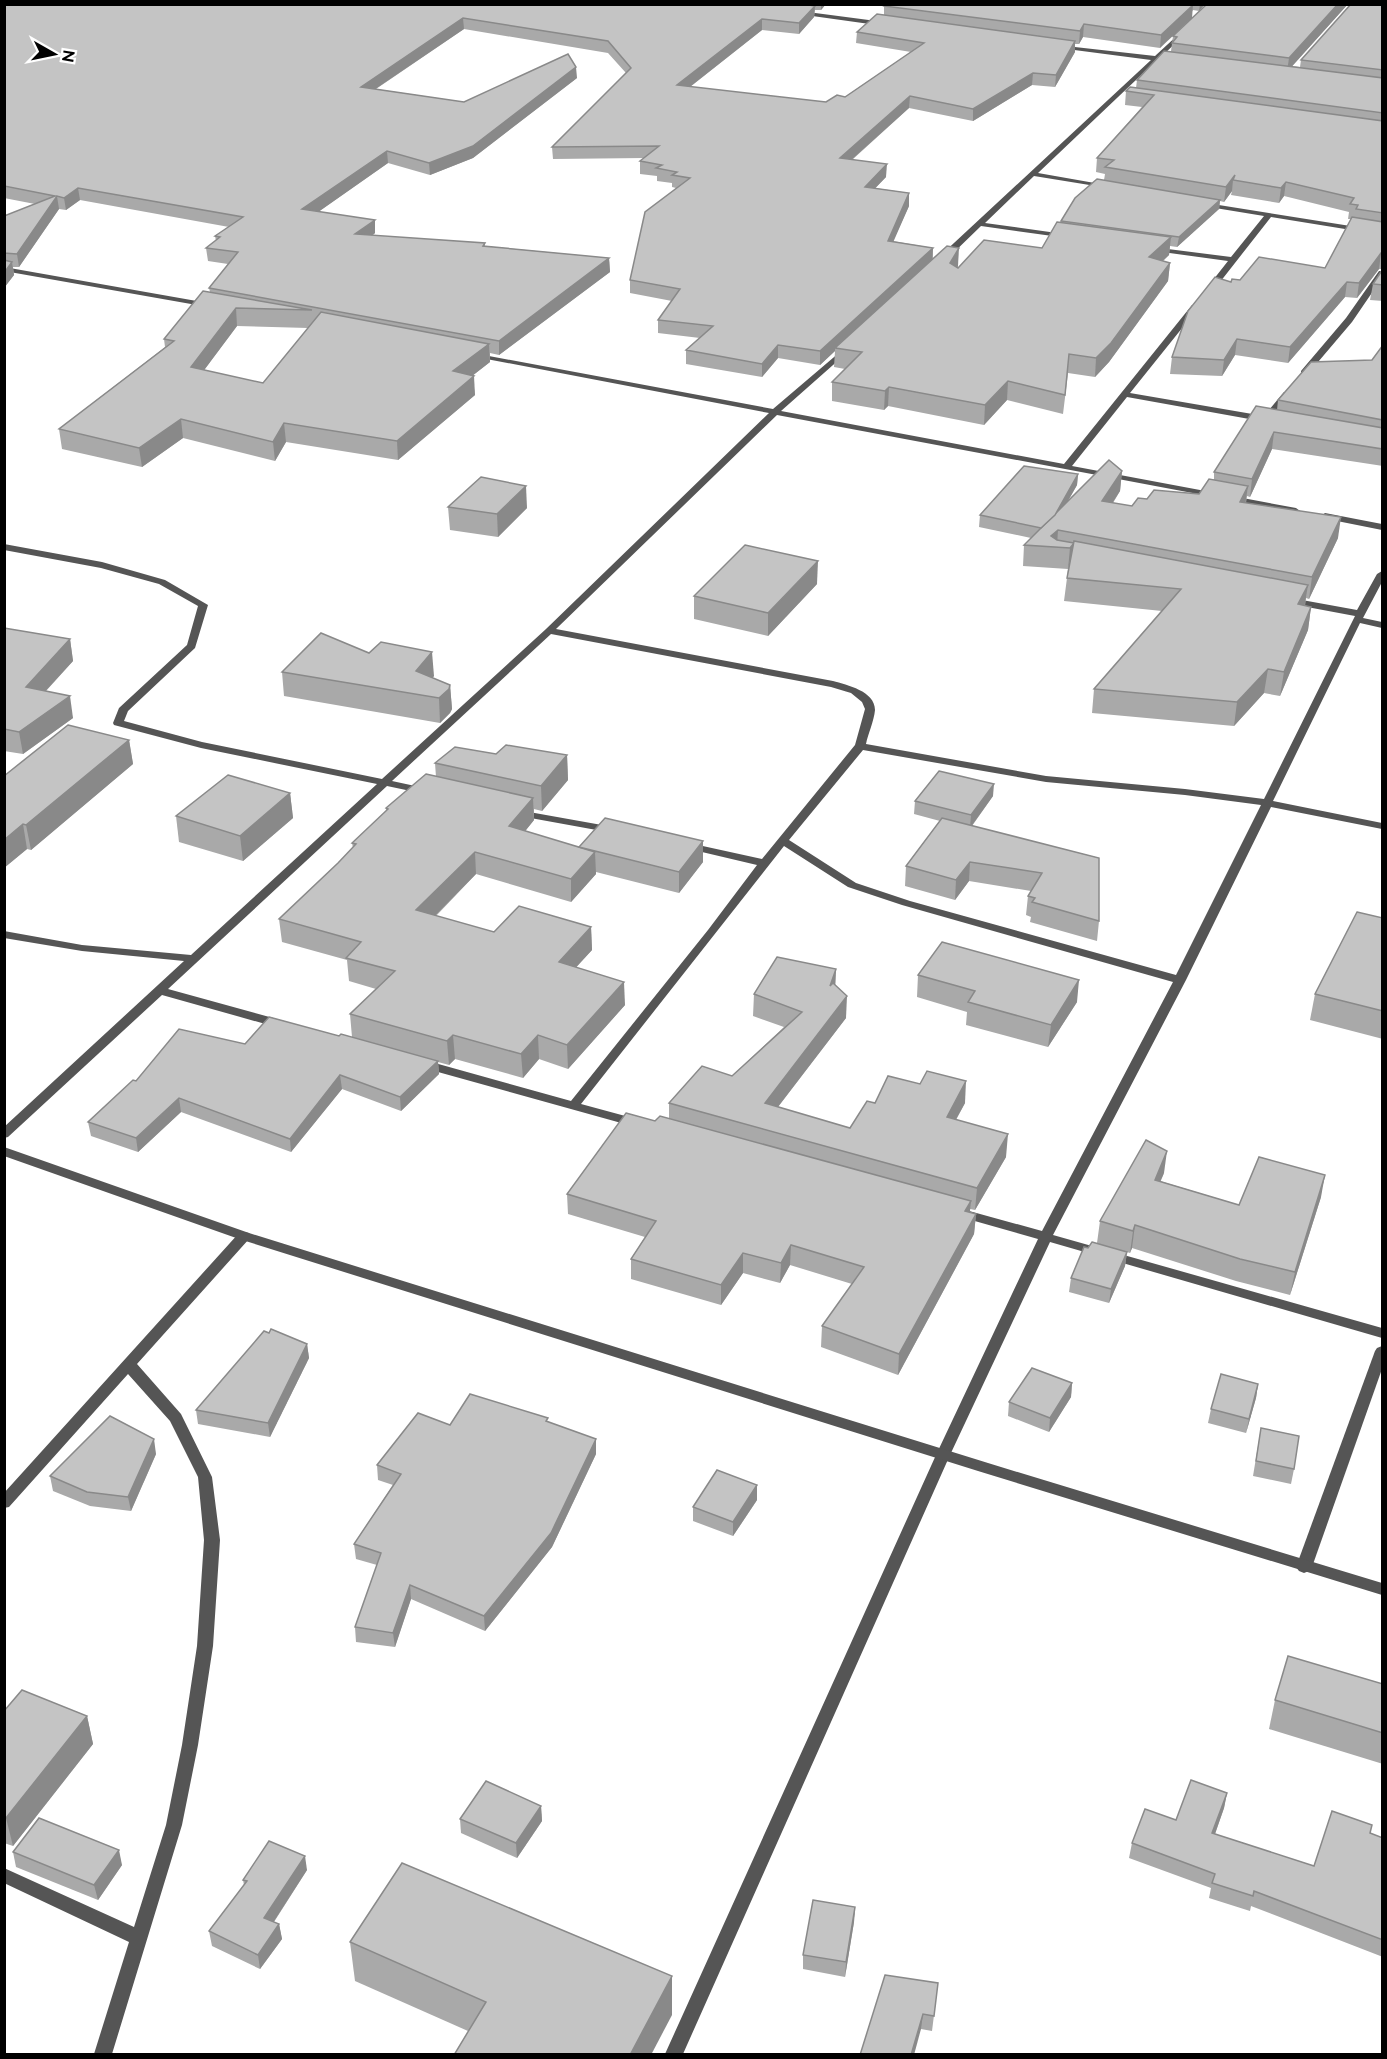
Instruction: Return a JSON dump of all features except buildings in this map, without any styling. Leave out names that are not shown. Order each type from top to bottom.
[{"type":"street","points":[[795,12],[888,24]]},
{"type":"street","points":[[938,263],[1186,30]]},
{"type":"street","points":[[1051,45],[1167,60]]},
{"type":"street","points":[[1118,95],[1130,97]]},
{"type":"street","points":[[1033,174],[1112,188]]},
{"type":"street","points":[[1191,202],[1383,233]]},
{"type":"street","points":[[1066,467],[1269,215]]},
{"type":"street","points":[[979,224],[1073,237]]},
{"type":"street","points":[[1143,247],[1234,260]]},
{"type":"street","points":[[4,269],[223,308]]},
{"type":"street","points":[[1266,419],[1349,320],[1383,273]]},
{"type":"street","points":[[4,1134],[387,782],[549,631],[775,412],[854,342]]},
{"type":"street","points":[[468,353],[1300,512]]},
{"type":"street","points":[[1124,394],[1277,421]]},
{"type":"street","points":[[1312,514],[1383,527]]},
{"type":"street","points":[[4,547],[102,565],[162,582],[203,605],[192,646],[123,710],[118,723],[201,745],[441,794]]},
{"type":"street","points":[[674,2055],[943,1455],[1046,1236],[1180,980],[1359,617],[1383,574]]},
{"type":"street","points":[[1279,598],[1383,625]]},
{"type":"street","points":[[549,631],[833,684],[855,691],[867,701],[870,709],[860,746],[764,863],[573,1106]]},
{"type":"street","points":[[860,746],[1046,779],[1185,792],[1269,803],[1383,826]]},
{"type":"street","points":[[505,810],[621,831]]},
{"type":"street","points":[[783,841],[852,885],[906,903],[1180,980]]},
{"type":"street","points":[[676,843],[764,863]]},
{"type":"street","points":[[4,934],[82,948],[194,959]]},
{"type":"street","points":[[160,991],[295,1029]]},
{"type":"street","points":[[408,1060],[654,1128]]},
{"type":"street","points":[[4,1151],[244,1236],[1304,1567],[1383,1589]]},
{"type":"street","points":[[954,1210],[1383,1333]]},
{"type":"street","points":[[4,1503],[244,1236]]},
{"type":"street","points":[[1304,1567],[1383,1351]]},
{"type":"street","points":[[103,2055],[174,1825],[190,1744],[205,1646],[212,1540],[205,1477],[176,1418],[129,1365]]},
{"type":"street","points":[[4,1875],[139,1938]]}]
